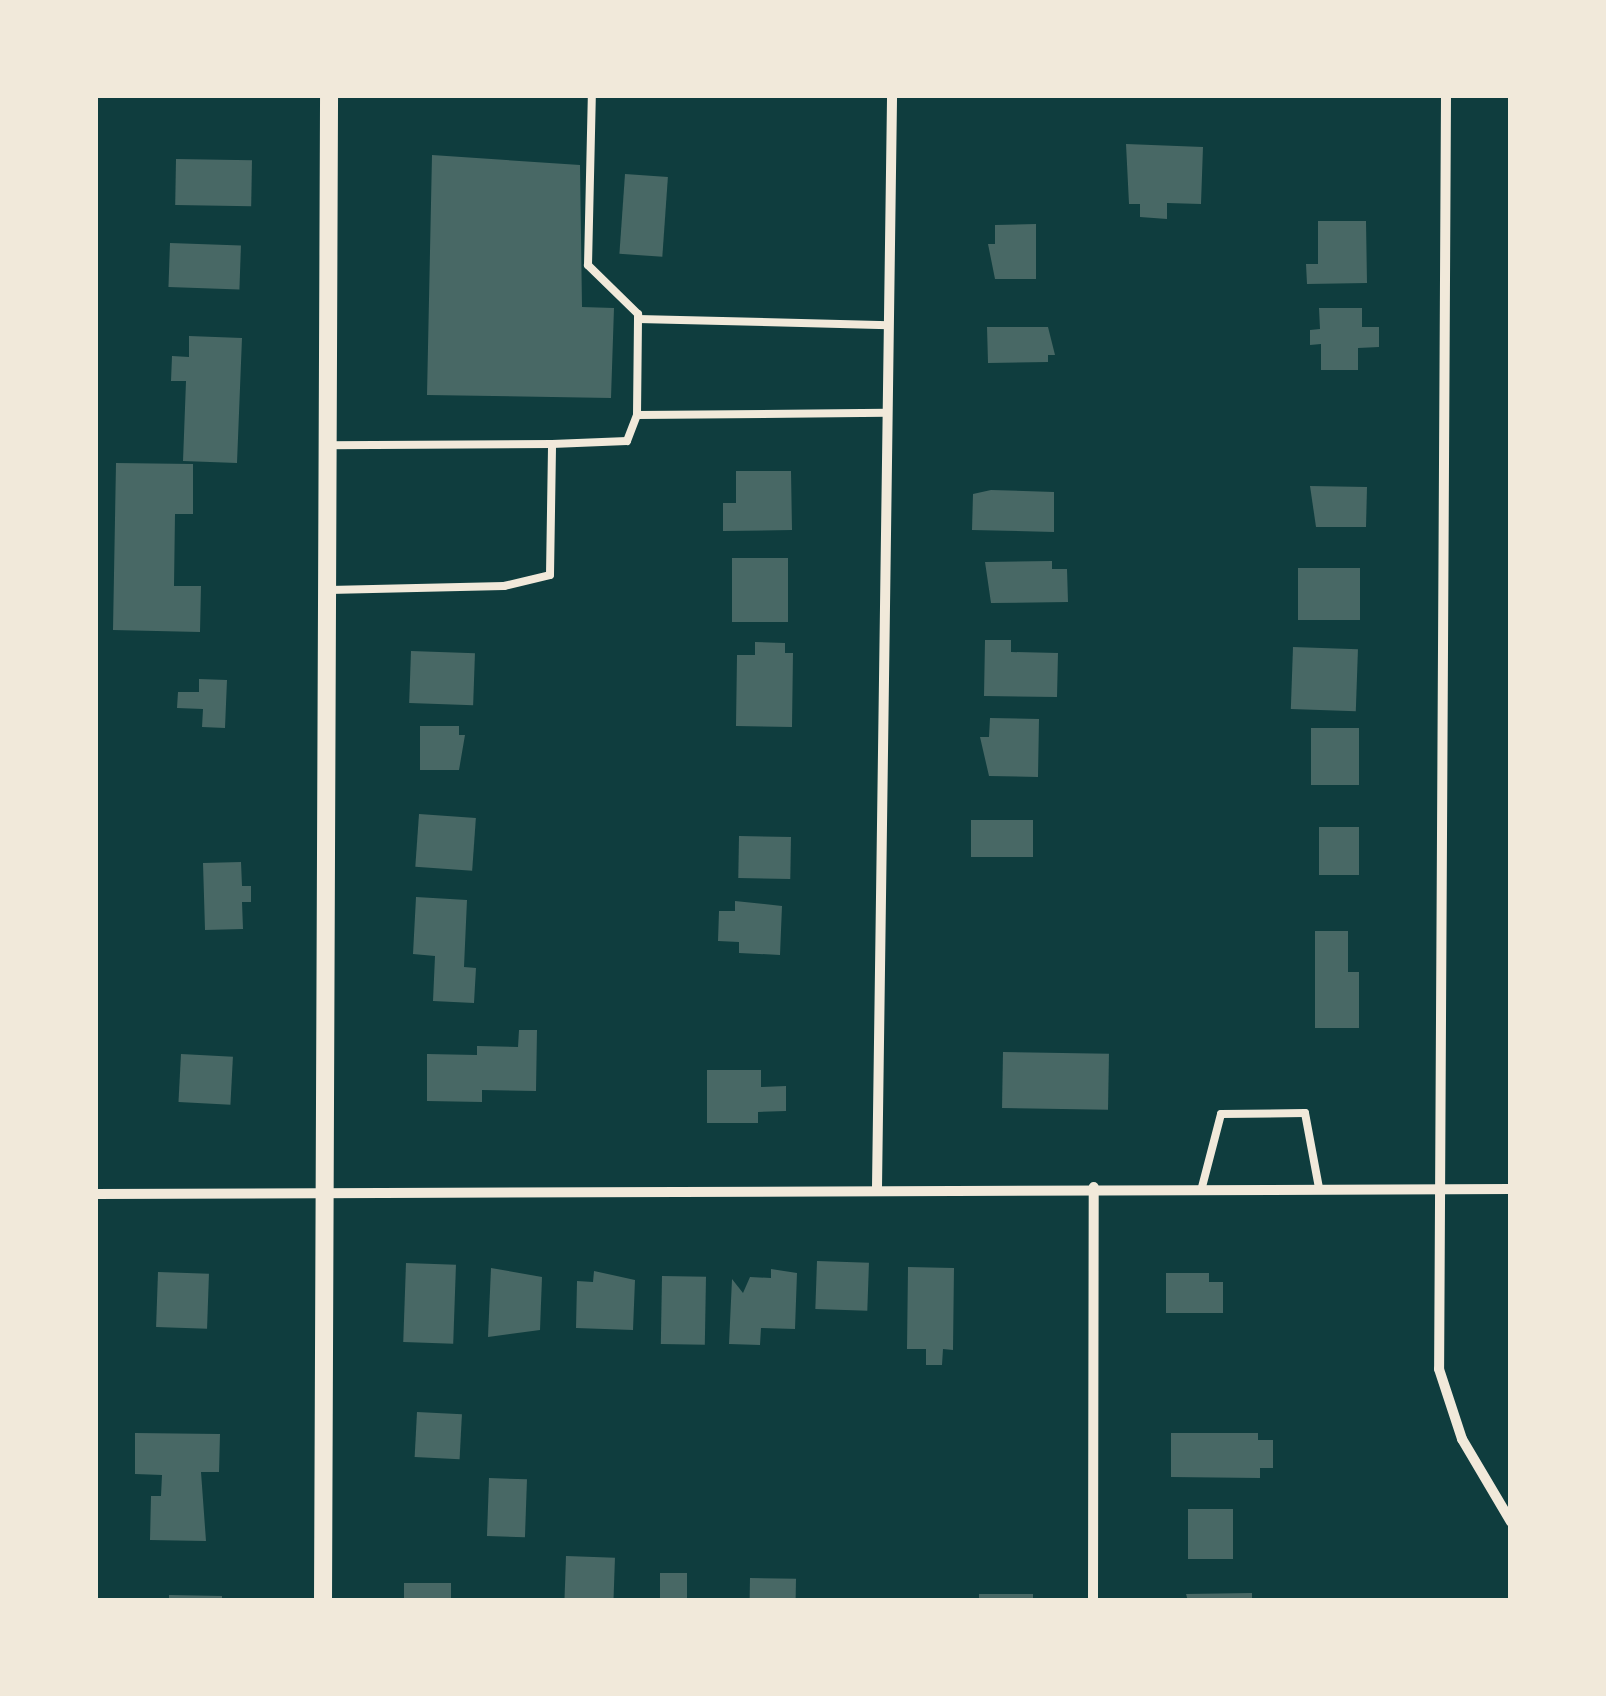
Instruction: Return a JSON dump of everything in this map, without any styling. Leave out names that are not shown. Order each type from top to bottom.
[{"type":"street","points":[[323,1601],[330,1194],[330,95]]},
{"type":"street","points":[[877,1186],[892,95]]},
{"type":"street","points":[[1446,95],[1437,1189],[1440,1369],[1447,1403],[1511,1522]]},
{"type":"street","points":[[95,1194],[877,1186],[1511,1189]]},
{"type":"street","points":[[1093,1601],[1094,1187]]},
{"type":"lane","points":[[330,445],[626,441],[637,416],[638,319],[588,265],[592,95]]},
{"type":"lane","points":[[638,319],[889,324]]},
{"type":"lane","points":[[637,416],[888,413]]},
{"type":"lane","points":[[330,590],[504,586],[550,575],[552,444]]},
{"type":"lane","points":[[1202,1188],[1221,1114],[1305,1113],[1320,1188]]},
{"type":"building","points":[[1126,144],[1203,147],[1201,204],[1167,203],[1167,219],[1140,217],[1140,204],[1129,204]]},
{"type":"building","points":[[432,155],[580,165],[582,307],[614,308],[611,398],[427,395]]},
{"type":"building","points":[[176,159],[252,160],[251,206],[175,205]]},
{"type":"building","points":[[625,174],[668,177],[662,257],[619,254]]},
{"type":"building","points":[[1318,221],[1366,221],[1367,283],[1307,284],[1306,264],[1318,264]]},
{"type":"building","points":[[1036,224],[1036,279],[995,279],[988,244],[995,244],[995,225]]},
{"type":"building","points":[[170,243],[241,245],[239,289],[168,287]]},
{"type":"building","points":[[1319,308],[1362,308],[1362,327],[1379,327],[1379,347],[1358,348],[1358,370],[1321,370],[1321,344],[1310,345],[1310,330],[1320,329]]},
{"type":"building","points":[[987,327],[1048,327],[1055,355],[1048,355],[1048,362],[988,363]]},
{"type":"building","points":[[189,336],[242,338],[237,463],[183,461],[186,381],[171,381],[172,356],[189,357]]},
{"type":"building","points":[[116,463],[193,464],[193,514],[175,514],[174,586],[201,586],[200,632],[113,630]]},
{"type":"building","points":[[736,471],[791,471],[792,530],[723,531],[723,503],[736,503]]},
{"type":"building","points":[[1310,486],[1367,487],[1366,527],[1316,527]]},
{"type":"building","points":[[991,490],[1054,492],[1054,532],[972,530],[973,494]]},
{"type":"building","points":[[732,558],[788,558],[788,622],[732,622]]},
{"type":"building","points":[[1052,561],[1052,569],[1067,569],[1068,602],[991,603],[985,562]]},
{"type":"building","points":[[1298,568],[1360,568],[1360,620],[1298,620]]},
{"type":"building","points":[[985,640],[1011,640],[1011,652],[1058,653],[1057,697],[984,696]]},
{"type":"building","points":[[755,642],[785,643],[785,653],[793,653],[792,727],[736,726],[737,655],[755,655]]},
{"type":"building","points":[[1293,647],[1358,649],[1356,711],[1291,709]]},
{"type":"building","points":[[411,651],[475,653],[473,705],[409,703]]},
{"type":"building","points":[[199,679],[227,680],[225,728],[202,727],[203,709],[177,708],[178,692],[199,692]]},
{"type":"building","points":[[990,718],[1039,719],[1038,777],[989,776],[980,737],[989,737]]},
{"type":"building","points":[[420,726],[459,726],[459,735],[465,735],[459,770],[420,770]]},
{"type":"building","points":[[1311,728],[1359,728],[1359,785],[1311,785]]},
{"type":"building","points":[[419,814],[476,818],[472,871],[415,867]]},
{"type":"building","points":[[971,820],[1033,820],[1033,857],[971,857]]},
{"type":"building","points":[[1319,827],[1359,827],[1359,875],[1319,875]]},
{"type":"building","points":[[739,836],[791,837],[790,879],[738,878]]},
{"type":"building","points":[[241,862],[242,886],[251,886],[251,902],[242,902],[243,929],[205,930],[203,863]]},
{"type":"building","points":[[416,897],[467,900],[464,967],[476,968],[474,1003],[433,1001],[435,956],[413,954]]},
{"type":"building","points":[[735,901],[782,906],[780,955],[739,953],[739,942],[718,941],[719,911],[735,911]]},
{"type":"building","points":[[1315,931],[1348,931],[1348,972],[1359,972],[1359,1028],[1315,1028]]},
{"type":"building","points":[[519,1030],[537,1030],[536,1091],[482,1090],[482,1102],[427,1101],[427,1054],[477,1055],[477,1046],[518,1047]]},
{"type":"building","points":[[1003,1052],[1109,1054],[1108,1110],[1002,1108]]},
{"type":"building","points":[[181,1054],[233,1057],[230,1105],[178,1102]]},
{"type":"building","points":[[707,1070],[761,1070],[761,1087],[786,1086],[786,1111],[758,1112],[758,1123],[707,1123]]},
{"type":"building","points":[[817,1261],[869,1263],[867,1311],[815,1309]]},
{"type":"building","points":[[406,1263],[456,1265],[453,1344],[403,1342]]},
{"type":"building","points":[[908,1267],[954,1268],[953,1350],[943,1349],[942,1365],[926,1365],[926,1349],[907,1349]]},
{"type":"building","points":[[491,1268],[542,1277],[540,1330],[488,1337]]},
{"type":"building","points":[[771,1269],[797,1273],[795,1329],[761,1328],[760,1345],[729,1344],[732,1279],[743,1293],[750,1277],[771,1278]]},
{"type":"building","points":[[594,1271],[635,1280],[633,1330],[576,1328],[577,1281],[593,1282]]},
{"type":"building","points":[[158,1272],[209,1274],[207,1329],[156,1327]]},
{"type":"building","points":[[1166,1273],[1209,1273],[1209,1282],[1223,1282],[1223,1313],[1166,1313]]},
{"type":"building","points":[[662,1276],[706,1277],[705,1345],[661,1344]]},
{"type":"building","points":[[417,1412],[462,1414],[460,1459],[415,1457]]},
{"type":"building","points":[[135,1433],[220,1434],[219,1472],[201,1472],[206,1541],[150,1540],[151,1496],[161,1496],[162,1475],[135,1474]]},
{"type":"building","points":[[1171,1433],[1258,1433],[1258,1440],[1273,1440],[1273,1468],[1260,1468],[1260,1478],[1171,1477]]},
{"type":"building","points":[[489,1478],[527,1479],[525,1537],[487,1536]]},
{"type":"building","points":[[1188,1509],[1233,1509],[1233,1559],[1188,1559]]},
{"type":"building","points":[[566,1556],[615,1558],[613,1601],[564,1601]]},
{"type":"building","points":[[660,1573],[687,1573],[687,1601],[660,1601]]},
{"type":"building","points":[[750,1578],[796,1579],[796,1601],[750,1601]]},
{"type":"building","points":[[404,1583],[451,1583],[451,1601],[404,1601]]},
{"type":"building","points":[[1252,1593],[1252,1601],[1188,1601],[1186,1594]]},
{"type":"building","points":[[979,1594],[1033,1594],[1033,1601],[979,1601]]},
{"type":"building","points":[[169,1595],[222,1596],[222,1601],[169,1601]]}]
